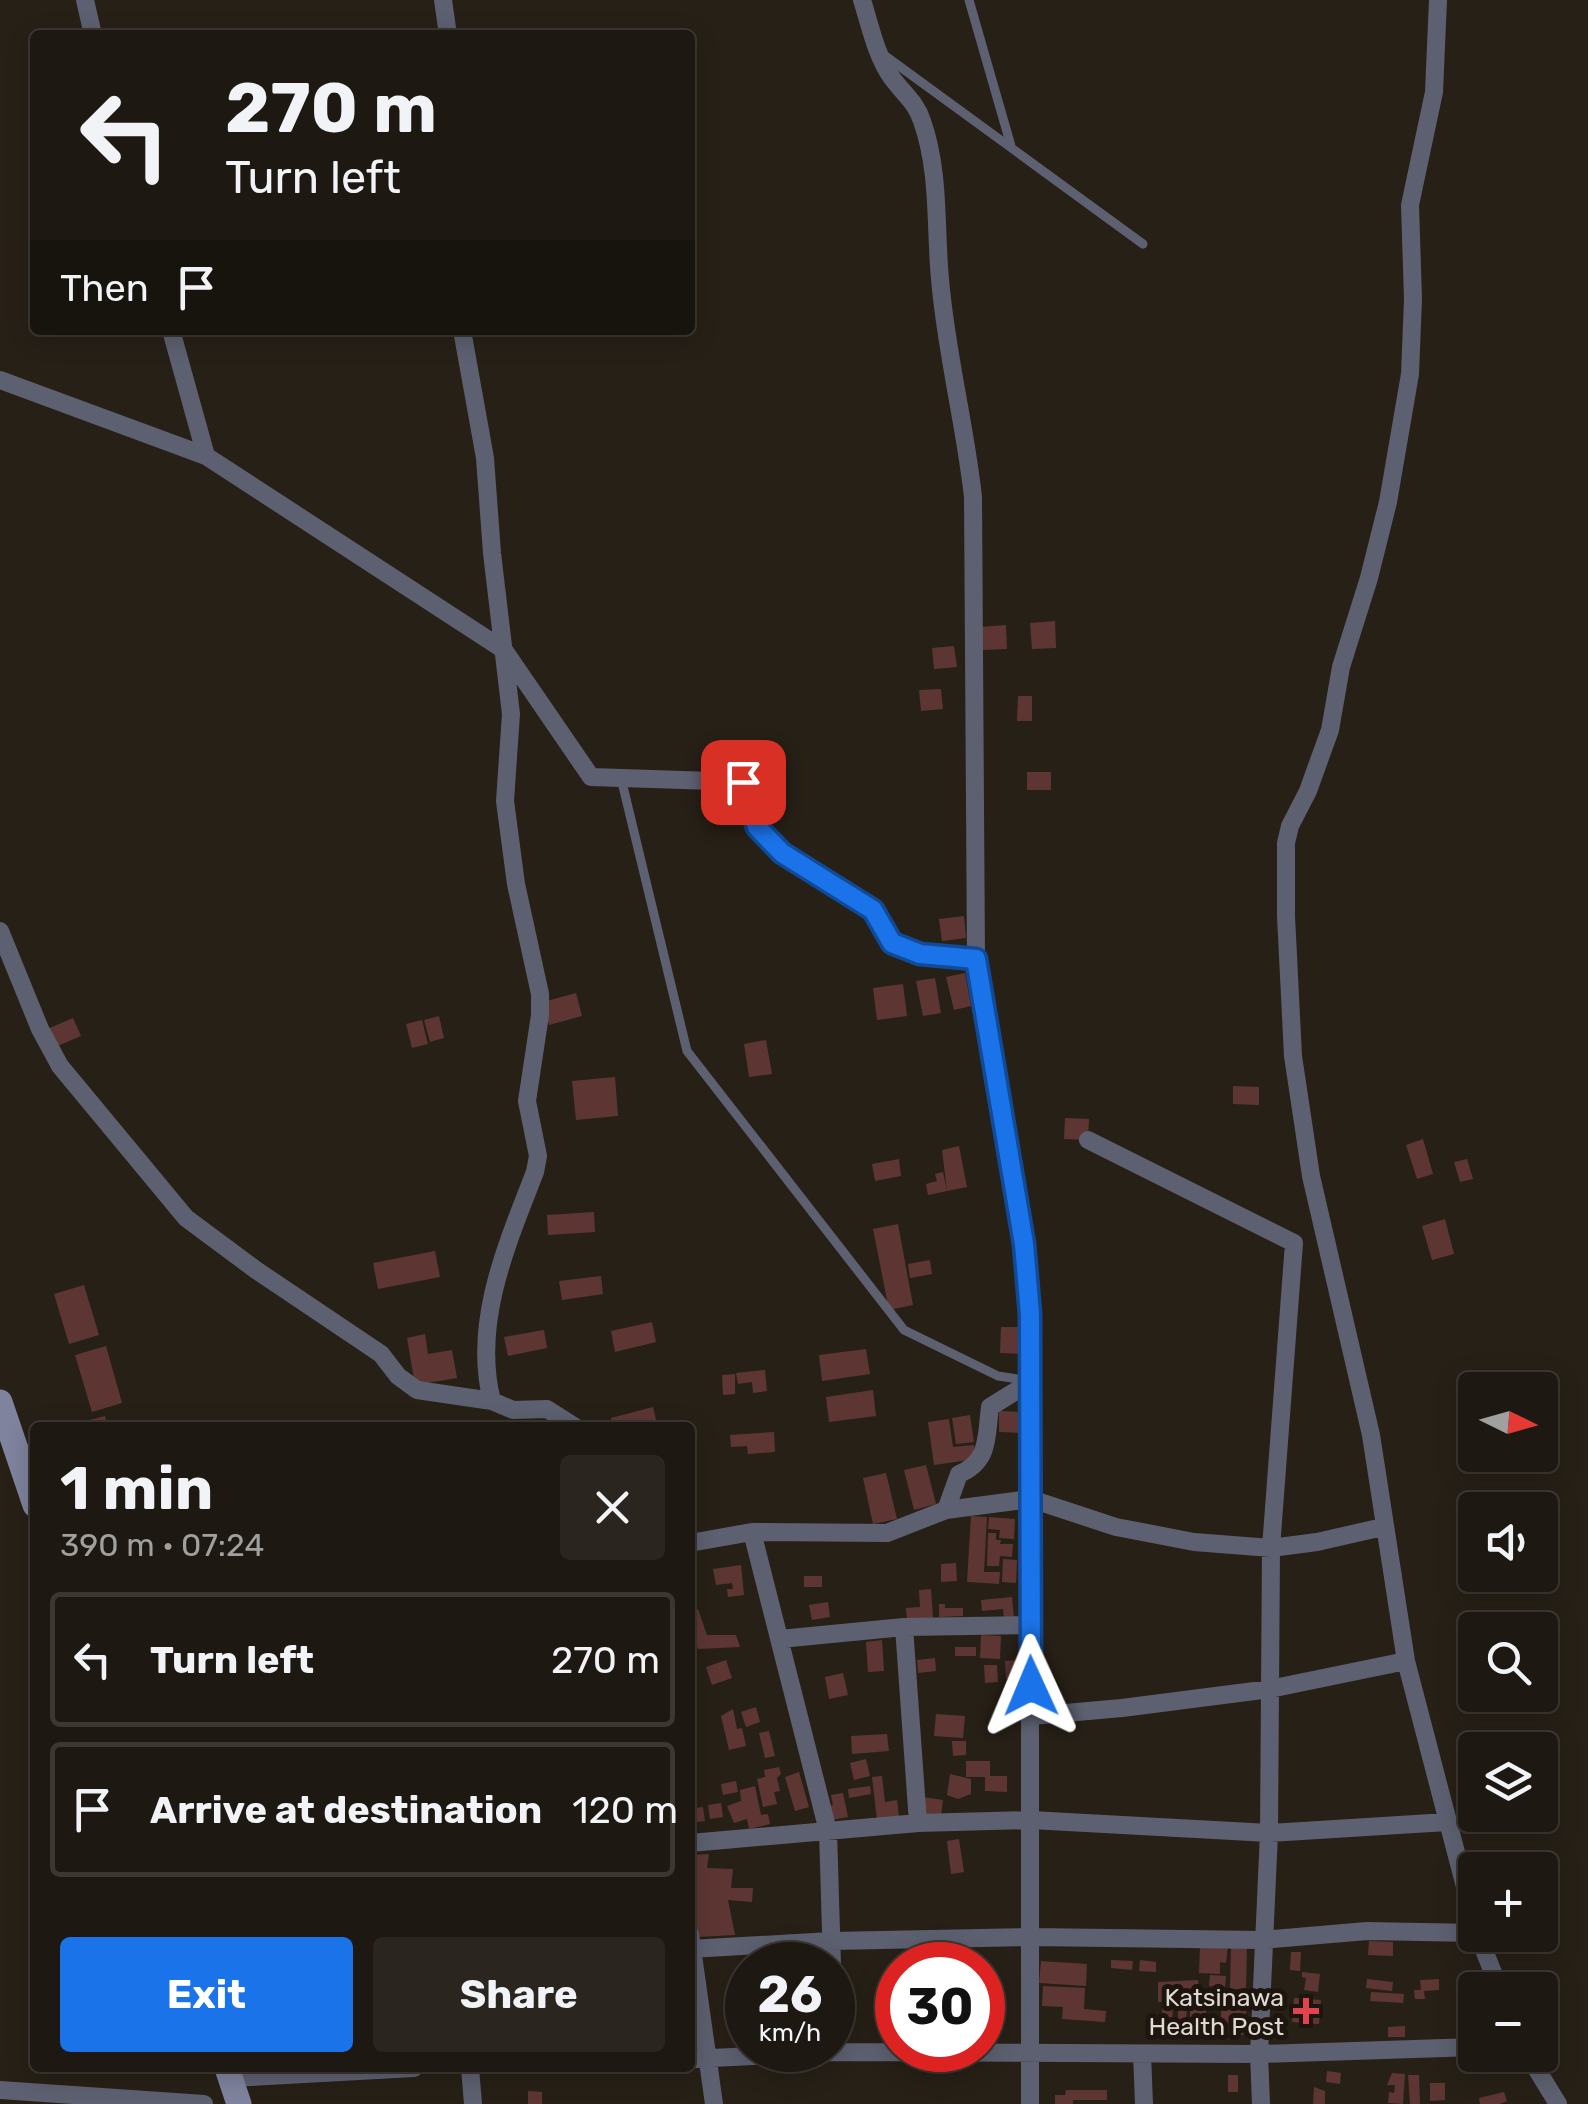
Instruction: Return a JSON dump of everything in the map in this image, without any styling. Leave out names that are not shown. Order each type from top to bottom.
[{"type":"street","points":[[86,0],[92,30]]},
{"type":"street","points":[[443,0],[447,30]]},
{"type":"street","points":[[862,0],[878,50],[892,78],[909,94],[922,118],[930,151],[940,281],[966,427],[973,497],[976,959],[1024,1244],[1032,1381],[1030,2104]]},
{"type":"street","points":[[1438,0],[1434,92],[1410,205],[1410,374],[1388,502],[1370,578],[1341,667],[1330,730],[1286,843],[1286,916],[1293,1056],[1317,1205],[1371,1434],[1406,1660],[1458,1863]]},
{"type":"street","points":[[172,335],[206,456]]},
{"type":"street","points":[[463,335],[486,458],[504,650],[511,744],[505,801],[516,884],[540,994],[527,1102],[538,1156],[498,1273],[488,1322],[486,1380],[492,1402]]},
{"type":"street","points":[[0,380],[206,456],[504,650],[591,777],[743,782],[757,827],[782,853],[873,910],[892,943],[920,954],[976,959]]},
{"type":"street","points":[[0,930],[40,1029],[60,1066],[186,1218],[381,1354],[398,1376],[417,1390],[492,1402],[514,1410],[547,1409],[568,1422]]},
{"type":"street","points":[[1088,1140],[1294,1244],[1271,1548],[1269,1832],[1262,1940],[1261,2104]]},
{"type":"street","points":[[946,1510],[959,1474],[974,1468],[983,1455],[990,1408],[1032,1381]]},
{"type":"street","points":[[0,1402],[30,1490]]},
{"type":"street","points":[[695,1542],[752,1532],[888,1533],[946,1510],[1032,1499],[1116,1527],[1194,1542],[1271,1548],[1383,1528]]},
{"type":"street","points":[[752,1532],[828,1831],[830,1941]]},
{"type":"street","points":[[780,1639],[904,1627],[1030,1625]]},
{"type":"street","points":[[904,1627],[918,1823]]},
{"type":"street","points":[[1032,1716],[1270,1689],[1406,1660]]},
{"type":"street","points":[[695,1843],[918,1823],[1031,1820],[1269,1832],[1447,1822]]},
{"type":"street","points":[[695,1944],[1032,1937],[1262,1940],[1367,1931],[1458,1931]]},
{"type":"street","points":[[695,2002],[699,2059],[714,2104]]},
{"type":"street","points":[[855,2052],[1259,2054],[1458,2047]]},
{"type":"street","points":[[1142,2054],[1144,2104]]},
{"type":"street","points":[[699,2059],[725,2058]]},
{"type":"street","points":[[239,2104],[229,2073],[266,2072]]},
{"type":"street","points":[[470,2072],[472,2104]]},
{"type":"street","points":[[1536,2072],[1550,2099]]},
{"type":"street","points":[[0,2090],[204,2104]]},
{"type":"lane","points":[[969,0],[1012,148]]},
{"type":"lane","points":[[878,50],[1143,244]]},
{"type":"lane","points":[[621,778],[687,1051],[904,1330],[998,1376],[1032,1381]]},
{"type":"building","points":[[1055,621],[1056,648],[1032,649],[1030,623]]},
{"type":"building","points":[[1006,625],[1007,649],[981,650],[980,627]]},
{"type":"building","points":[[954,646],[957,667],[934,669],[932,648]]},
{"type":"building","points":[[941,689],[943,709],[921,711],[919,690]]},
{"type":"building","points":[[1018,696],[1032,696],[1032,721],[1017,721]]},
{"type":"building","points":[[1027,772],[1051,772],[1051,790],[1027,790]]},
{"type":"building","points":[[722,785],[730,822],[719,825],[710,788]]},
{"type":"building","points":[[748,796],[755,819],[735,825],[729,802]]},
{"type":"building","points":[[964,916],[966,938],[942,941],[939,919]]},
{"type":"building","points":[[965,973],[971,1006],[954,1010],[946,977]]},
{"type":"building","points":[[935,978],[941,1013],[923,1016],[916,981]]},
{"type":"building","points":[[903,984],[907,1016],[877,1020],[873,988]]},
{"type":"building","points":[[576,993],[582,1016],[549,1025],[543,1002]]},
{"type":"building","points":[[439,1016],[444,1038],[430,1042],[424,1020]]},
{"type":"building","points":[[73,1018],[81,1036],[53,1048],[45,1030]]},
{"type":"building","points":[[422,1020],[428,1044],[412,1048],[406,1024]]},
{"type":"building","points":[[766,1040],[772,1074],[749,1077],[744,1044]]},
{"type":"building","points":[[615,1077],[618,1116],[576,1120],[572,1081]]},
{"type":"building","points":[[1233,1086],[1259,1087],[1259,1105],[1233,1104]]},
{"type":"building","points":[[1065,1118],[1089,1119],[1088,1140],[1064,1139]]},
{"type":"building","points":[[1423,1139],[1433,1174],[1417,1179],[1406,1145]]},
{"type":"building","points":[[959,1146],[967,1187],[947,1191],[942,1150]]},
{"type":"building","points":[[899,1159],[901,1176],[875,1181],[872,1164]]},
{"type":"building","points":[[1467,1159],[1473,1179],[1460,1182],[1454,1162]]},
{"type":"building","points":[[943,1172],[947,1191],[928,1195],[926,1184],[937,1181],[935,1174]]},
{"type":"building","points":[[594,1212],[595,1232],[548,1235],[547,1215]]},
{"type":"building","points":[[1445,1219],[1454,1254],[1432,1260],[1422,1226]]},
{"type":"building","points":[[898,1224],[913,1305],[889,1310],[873,1229]]},
{"type":"building","points":[[435,1251],[440,1277],[378,1289],[373,1263]]},
{"type":"building","points":[[930,1260],[932,1274],[910,1278],[908,1264]]},
{"type":"building","points":[[601,1276],[603,1294],[562,1300],[559,1281]]},
{"type":"building","points":[[84,1285],[99,1335],[69,1344],[54,1294]]},
{"type":"building","points":[[652,1322],[656,1342],[615,1352],[611,1331]]},
{"type":"building","points":[[1001,1327],[1023,1327],[1022,1354],[1000,1353]]},
{"type":"building","points":[[544,1330],[547,1348],[508,1356],[504,1337]]},
{"type":"building","points":[[425,1334],[428,1354],[452,1350],[457,1378],[415,1385],[407,1338]]},
{"type":"building","points":[[106,1346],[122,1403],[92,1412],[75,1355]]},
{"type":"building","points":[[866,1349],[870,1374],[822,1381],[819,1355]]},
{"type":"building","points":[[765,1370],[767,1391],[753,1393],[752,1382],[738,1384],[736,1373]]},
{"type":"building","points":[[735,1374],[735,1394],[723,1395],[722,1375]]},
{"type":"building","points":[[873,1390],[876,1416],[829,1422],[826,1397]]},
{"type":"building","points":[[653,1407],[657,1422],[612,1422],[611,1418]]},
{"type":"building","points":[[999,1411],[1021,1412],[1021,1433],[999,1432]]},
{"type":"building","points":[[970,1415],[974,1442],[956,1444],[952,1418]]},
{"type":"building","points":[[105,1416],[106,1422],[82,1422]]},
{"type":"building","points":[[949,1419],[953,1447],[974,1445],[976,1459],[934,1465],[928,1422]]},
{"type":"building","points":[[774,1432],[775,1452],[748,1454],[747,1446],[731,1447],[730,1435]]},
{"type":"building","points":[[926,1465],[936,1504],[914,1510],[904,1470]]},
{"type":"building","points":[[886,1473],[897,1519],[873,1524],[863,1478]]},
{"type":"building","points":[[971,1516],[987,1517],[984,1572],[1000,1572],[999,1584],[967,1582]]},
{"type":"building","points":[[989,1517],[1015,1519],[1014,1539],[999,1538],[1000,1530],[988,1529]]},
{"type":"building","points":[[988,1533],[996,1533],[1000,1544],[1013,1544],[1012,1557],[1000,1556],[999,1566],[987,1566]]},
{"type":"building","points":[[1003,1559],[1017,1560],[1016,1583],[1002,1582]]},
{"type":"building","points":[[956,1563],[957,1581],[941,1582],[941,1564]]},
{"type":"building","points":[[741,1565],[744,1595],[728,1597],[727,1589],[733,1589],[732,1583],[716,1585],[713,1569]]},
{"type":"building","points":[[804,1576],[822,1576],[822,1587],[804,1587]]},
{"type":"building","points":[[931,1589],[933,1618],[907,1620],[906,1608],[920,1607],[919,1590]]},
{"type":"building","points":[[1012,1597],[1014,1618],[1004,1619],[1003,1609],[982,1611],[981,1600]]},
{"type":"building","points":[[828,1602],[830,1617],[812,1620],[809,1605]]},
{"type":"building","points":[[939,1604],[963,1608],[963,1616],[939,1617]]},
{"type":"building","points":[[698,1609],[707,1635],[736,1635],[740,1647],[698,1649]]},
{"type":"building","points":[[981,1635],[1001,1636],[1000,1659],[980,1658]]},
{"type":"building","points":[[882,1640],[884,1671],[868,1672],[866,1642]]},
{"type":"building","points":[[955,1647],[976,1647],[976,1656],[955,1656]]},
{"type":"building","points":[[935,1658],[936,1671],[918,1673],[917,1660]]},
{"type":"building","points":[[726,1660],[732,1678],[712,1685],[706,1667]]},
{"type":"building","points":[[1018,1660],[1019,1678],[1006,1679],[1005,1661]]},
{"type":"building","points":[[984,1665],[997,1665],[998,1682],[985,1683]]},
{"type":"building","points":[[843,1673],[848,1695],[829,1699],[825,1677]]},
{"type":"building","points":[[756,1707],[760,1722],[746,1727],[741,1712]]},
{"type":"building","points":[[733,1709],[746,1746],[729,1750],[721,1716]]},
{"type":"building","points":[[936,1714],[965,1716],[963,1738],[934,1736]]},
{"type":"building","points":[[769,1731],[775,1756],[765,1758],[759,1733]]},
{"type":"building","points":[[887,1734],[889,1751],[852,1754],[851,1736]]},
{"type":"building","points":[[952,1741],[966,1741],[966,1755],[953,1756]]},
{"type":"building","points":[[866,1759],[870,1776],[854,1780],[850,1763]]},
{"type":"building","points":[[966,1761],[990,1761],[990,1776],[1007,1776],[1007,1792],[985,1791],[985,1777],[966,1777]]},
{"type":"building","points":[[779,1767],[780,1791],[774,1792],[777,1804],[763,1807],[757,1779],[765,1777],[764,1770]]},
{"type":"building","points":[[799,1772],[809,1807],[795,1811],[785,1777]]},
{"type":"building","points":[[950,1774],[971,1779],[971,1794],[958,1799],[947,1795]]},
{"type":"building","points":[[882,1776],[885,1802],[897,1800],[899,1817],[877,1820],[872,1777]]},
{"type":"building","points":[[736,1781],[738,1792],[723,1795],[721,1784]]},
{"type":"building","points":[[755,1786],[761,1815],[768,1814],[770,1824],[749,1829],[747,1819],[734,1823],[727,1806],[741,1801],[740,1790]]},
{"type":"building","points":[[870,1786],[871,1794],[849,1798],[848,1789]]},
{"type":"building","points":[[843,1793],[848,1817],[826,1821],[824,1807],[833,1805],[831,1795]]},
{"type":"building","points":[[923,1797],[943,1800],[941,1817],[921,1814]]},
{"type":"building","points":[[721,1803],[723,1817],[710,1819],[708,1805]]},
{"type":"building","points":[[703,1807],[705,1821],[695,1822],[695,1808]]},
{"type":"building","points":[[959,1839],[964,1872],[951,1874],[947,1841]]},
{"type":"building","points":[[709,1854],[707,1868],[733,1869],[731,1888],[753,1888],[752,1902],[728,1900],[735,1935],[697,1937],[695,1855]]},
{"type":"building","points":[[1369,1941],[1393,1942],[1393,1956],[1368,1955]]},
{"type":"building","points":[[1228,1946],[1226,1963],[1220,1962],[1220,1974],[1199,1973],[1200,1947]]},
{"type":"building","points":[[1231,1946],[1247,1946],[1246,1989],[1230,1989]]},
{"type":"building","points":[[1291,1952],[1301,1952],[1300,1971],[1290,1970]]},
{"type":"building","points":[[1111,1960],[1133,1961],[1132,1970],[1111,1968]]},
{"type":"building","points":[[1140,1960],[1156,1962],[1156,1972],[1139,1971]]},
{"type":"building","points":[[1041,1961],[1087,1964],[1086,1986],[1039,1983]]},
{"type":"building","points":[[1302,1972],[1320,1974],[1318,1992],[1304,1990],[1306,1978]]},
{"type":"building","points":[[1210,1975],[1226,1976],[1225,1987],[1209,1986]]},
{"type":"building","points":[[1367,1979],[1393,1982],[1392,1991],[1366,1988]]},
{"type":"building","points":[[1439,1979],[1439,1990],[1424,1991],[1425,1999],[1415,1999],[1414,1990],[1421,1990],[1420,1980]]},
{"type":"building","points":[[1198,1980],[1199,1990],[1233,1990],[1233,2005],[1206,2004],[1206,2021],[1221,2022],[1221,2007],[1247,2007],[1243,2035],[1190,2034],[1190,1991],[1169,1992],[1169,2001],[1158,2002],[1158,1982]]},
{"type":"building","points":[[1043,1986],[1085,1988],[1084,2009],[1106,2011],[1105,2022],[1062,2019],[1063,2007],[1042,2006]]},
{"type":"building","points":[[1371,1992],[1404,1994],[1403,2003],[1370,2001]]},
{"type":"building","points":[[1179,1995],[1188,1995],[1185,2032],[1177,2031]]},
{"type":"building","name":"Katsinawa Health Post","points":[[1294,1998],[1321,2000],[1319,2024],[1292,2022]]},
{"type":"building","points":[[1163,2003],[1173,2004],[1172,2025],[1161,2024]]},
{"type":"building","points":[[1405,2026],[1405,2037],[1388,2037],[1388,2027]]},
{"type":"building","points":[[1327,2071],[1341,2073],[1340,2084],[1326,2082]]},
{"type":"building","points":[[1392,2073],[1405,2074],[1403,2104],[1388,2103],[1389,2092],[1394,2093],[1395,2085],[1387,2085]]},
{"type":"building","points":[[1228,2075],[1238,2075],[1238,2092],[1228,2092]]},
{"type":"building","points":[[1408,2075],[1419,2075],[1420,2104],[1410,2104]]},
{"type":"building","points":[[1430,2083],[1445,2083],[1445,2100],[1430,2101]]},
{"type":"building","points":[[1314,2087],[1325,2091],[1325,2104],[1313,2104]]},
{"type":"building","points":[[1066,2090],[1107,2090],[1107,2100],[1055,2104],[1055,2095],[1065,2095]]},
{"type":"building","points":[[528,2091],[542,2092],[542,2104],[528,2104]]},
{"type":"building","points":[[1504,2092],[1507,2101],[1480,2104],[1479,2098]]},
{"type":"place","name":"Katsinawa Health Post","points":[[1306,2011]]},
{"type":"route","points":[[743,782],[757,827],[782,853],[873,910],[892,943],[920,954],[976,959],[1024,1244],[1030,1314],[1031,1686]]}]
